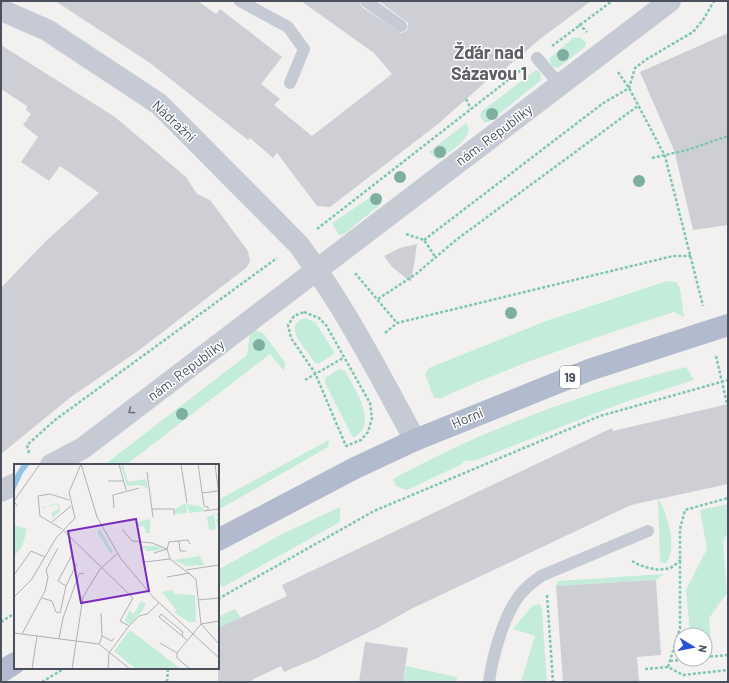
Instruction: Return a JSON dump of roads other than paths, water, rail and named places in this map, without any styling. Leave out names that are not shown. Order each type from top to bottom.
[{"type":"main road","name":"Horní","points":[[219,539],[355,468],[416,440],[589,370],[719,328]]},
{"type":"main road","points":[[1,672],[14,664]]},
{"type":"street","name":"nám. Republiky","points":[[57,462],[83,448],[670,1]]},
{"type":"street","name":"Nádražní","points":[[1,10],[47,30],[159,104],[298,244],[318,269]]},
{"type":"street","points":[[318,269],[416,440]]},
{"type":"street","points":[[1,491],[14,484]]},
{"type":"lane","points":[[240,1],[288,27],[304,49],[290,82]]},
{"type":"lane","points":[[366,1],[401,26]]},
{"type":"lane","points":[[537,58],[560,85]]},
{"type":"lane","points":[[489,682],[498,644],[515,602],[529,585],[541,576],[648,531]]},
{"type":"district","name":"Žďár nad Sázavou 1","points":[[489,63]]}]
